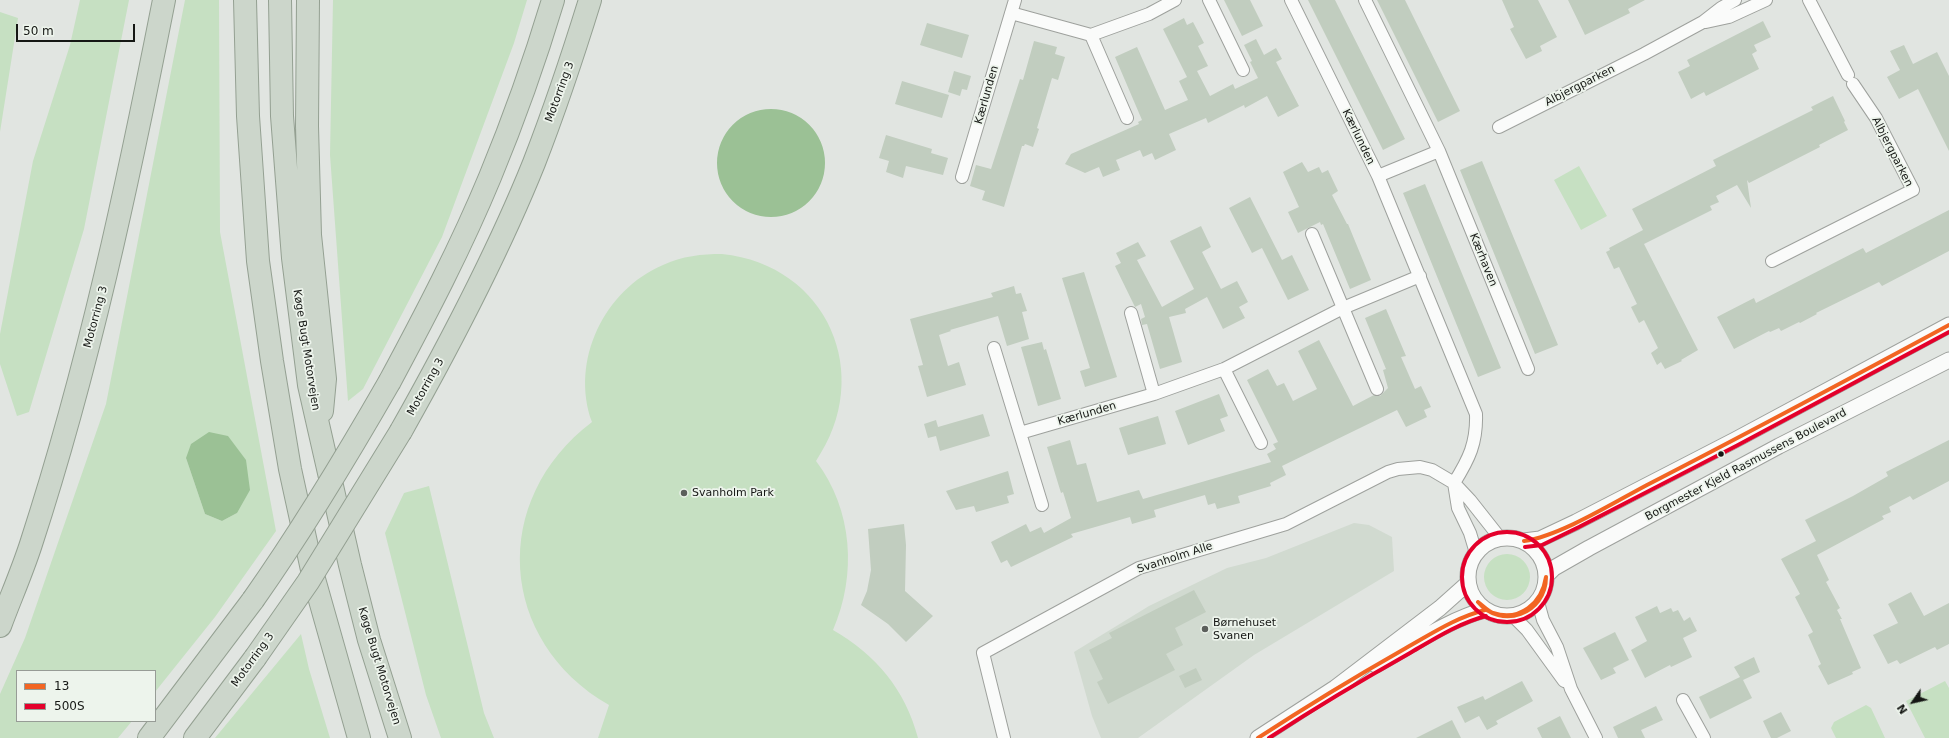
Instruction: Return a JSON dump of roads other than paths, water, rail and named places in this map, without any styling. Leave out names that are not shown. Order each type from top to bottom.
[{"type":"highway","name":"Motorring 3","points":[[0,626],[30,545],[62,442],[105,282],[136,143],[164,0]]},
{"type":"highway","points":[[245,0],[248,116],[257,254],[272,360],[290,469],[314,579],[359,738]]},
{"type":"highway","name":"Køge Bugt Motorvejen","points":[[280,0],[282,116],[293,258],[309,384],[350,565],[369,640],[400,738]]},
{"type":"highway","points":[[308,0],[307,126],[310,235],[324,379],[320,432]]},
{"type":"highway","points":[[149,738],[253,600],[292,545],[390,381],[451,262],[490,177],[538,51],[553,0]]},
{"type":"highway","name":"Motorring 3","points":[[195,738],[255,658],[312,576],[401,431],[447,349],[482,279],[534,163],[566,77],[590,0]]},
{"type":"street","name":"Kærlunden","points":[[962,177],[1015,0]]},
{"type":"street","points":[[1011,13],[1091,35],[1149,14],[1175,0]]},
{"type":"street","points":[[1209,0],[1243,70]]},
{"type":"street","name":"Kærlunden","points":[[1291,0],[1378,176],[1476,414],[1476,432],[1473,448],[1466,464],[1454,483]]},
{"type":"street","name":"Kærhaven","points":[[1365,0],[1439,150],[1528,369]]},
{"type":"street","name":"Albjergparken","points":[[1499,127],[1644,54],[1703,22],[1721,8],[1735,0]]},
{"type":"street","name":"Albjergparken","points":[[1703,22],[1729,17],[1766,0]]},
{"type":"street","name":"Albjergparken","points":[[1772,261],[1913,190],[1876,118],[1850,79],[1809,0]]},
{"type":"street","points":[[1091,35],[1127,118]]},
{"type":"street","points":[[1378,176],[1439,150]]},
{"type":"street","points":[[1312,234],[1377,389]]},
{"type":"street","name":"Kærlunden","points":[[1020,433],[1154,394],[1224,369],[1343,308],[1420,276]]},
{"type":"street","points":[[1131,314],[1154,394]]},
{"type":"street","points":[[1524,541],[1540,555],[1547,575],[1545,589],[1538,602],[1527,611],[1513,616],[1499,616],[1485,610],[1474,598],[1468,583],[1470,562],[1476,553],[1491,541],[1508,537],[1524,541],[1540,539],[1729,444],[1949,325]]},
{"type":"street","points":[[994,348],[1042,505]]},
{"type":"street","name":"Borgmester Kjeld Rasmussens Boulevard","points":[[1547,575],[1554,568],[1589,548],[1773,450],[1949,360]]},
{"type":"street","points":[[1224,369],[1261,442]]},
{"type":"street","name":"Svanholm Alle","points":[[1004,738],[983,653],[1139,568],[1286,524],[1388,472],[1409,467],[1420,467],[1432,470],[1454,483],[1470,500],[1500,538]]},
{"type":"street","points":[[1454,483],[1458,508],[1470,533],[1476,553]]},
{"type":"street","points":[[1335,688],[1440,608],[1468,583]]},
{"type":"street","points":[[1538,602],[1543,620],[1557,647],[1571,690]]},
{"type":"street","points":[[1258,738],[1335,688],[1451,623],[1473,613],[1485,610]]},
{"type":"street","points":[[1513,616],[1527,630],[1571,690],[1596,738]]},
{"type":"street","points":[[1683,700],[1704,738]]},
{"type":"place","name":"Svanholm Park","points":[[684,493]]},
{"type":"place","name":"Børnehuset Svanen","points":[[1205,629]]}]
